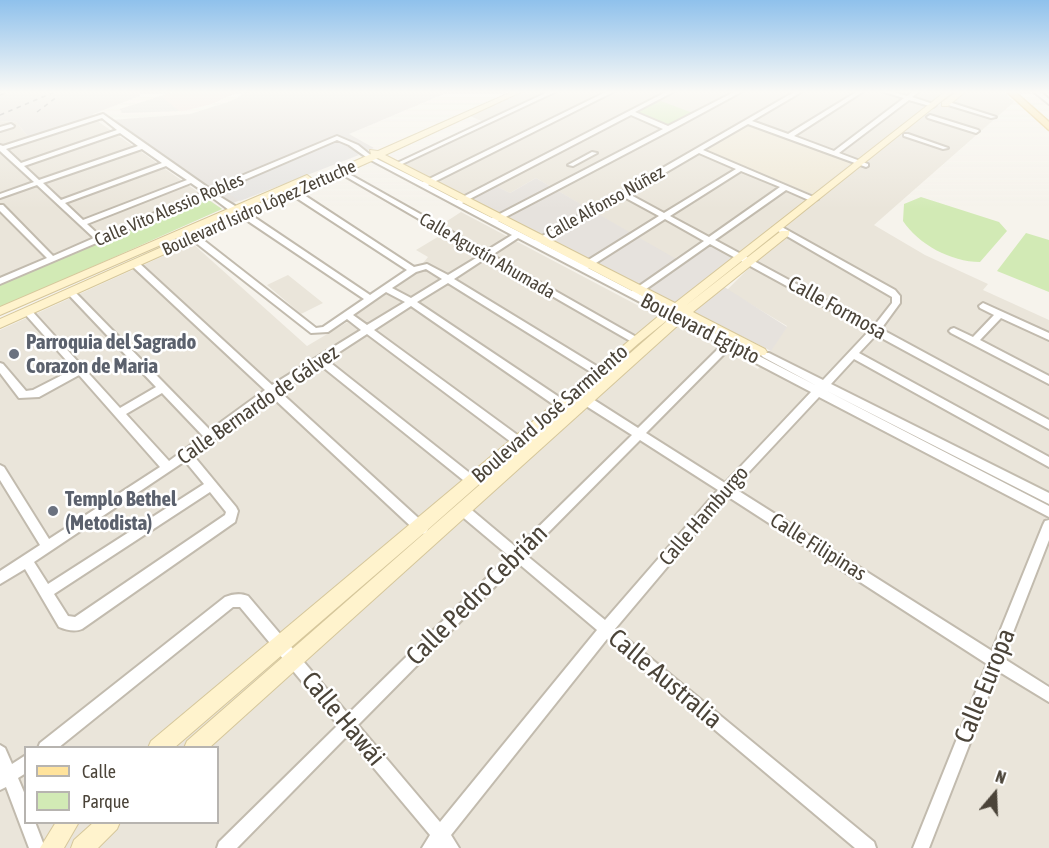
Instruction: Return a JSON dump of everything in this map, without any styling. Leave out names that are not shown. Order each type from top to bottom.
[{"type":"street","points":[[1,148],[57,131]]},
{"type":"street","points":[[20,165],[121,131],[232,208]]},
{"type":"street","name":"Boulevard Isidro López Zertuche","points":[[0,324],[295,193],[422,131]]},
{"type":"street","name":"Boulevard Isidro López Zertuche","points":[[0,310],[232,208],[426,131]]},
{"type":"street","points":[[398,164],[469,131]]},
{"type":"street","points":[[427,183],[532,131]]},
{"type":"street","points":[[461,200],[594,131]]},
{"type":"street","points":[[496,219],[666,131]]},
{"type":"street","name":"Calle Alfonso Núñez","points":[[538,241],[732,131]]},
{"type":"street","points":[[774,131],[862,163]]},
{"type":"street","points":[[790,136],[799,131]]},
{"type":"street","points":[[835,153],[865,131]]},
{"type":"street","name":"Boulevard José Sarmiento","points":[[159,746],[281,644],[426,532],[463,510],[525,446],[561,404],[604,375],[902,131]]},
{"type":"street","name":"Boulevard José Sarmiento","points":[[782,230],[814,199],[862,163],[912,131]]},
{"type":"street","points":[[906,135],[945,148]]},
{"type":"street","name":"Boulevard Egipto","points":[[337,138],[461,200],[635,292],[761,352],[820,387],[1049,512]]},
{"type":"street","name":"Calle Vito Alessio Robles","points":[[0,281],[337,138]]},
{"type":"street","points":[[0,196],[143,146]]},
{"type":"street","points":[[1,148],[99,239]]},
{"type":"street","points":[[697,150],[814,199]]},
{"type":"street","points":[[571,165],[594,153]]},
{"type":"street","name":"Boulevard Egipto","points":[[371,154],[398,164],[427,183]]},
{"type":"street","points":[[585,158],[600,166]]},
{"type":"street","points":[[61,202],[167,163]]},
{"type":"street","points":[[585,265],[740,169]]},
{"type":"street","name":"Calle Agustín Ahumada","points":[[340,171],[635,340]]},
{"type":"street","points":[[83,223],[192,180]]},
{"type":"street","points":[[635,292],[785,187]]},
{"type":"street","points":[[295,193],[417,268]]},
{"type":"street","name":"Calle Formosa","points":[[624,194],[1049,425]]},
{"type":"street","points":[[0,207],[52,259]]},
{"type":"street","points":[[245,215],[369,299]]},
{"type":"street","name":"Boulevard Egipto","points":[[496,219],[518,235],[538,241]]},
{"type":"street","name":"Calle Hamburgo","points":[[430,848],[606,629],[726,489],[876,329],[896,303],[896,296],[782,230]]},
{"type":"street","name":"Calle Bernardo de Gálvez","points":[[0,578],[187,455],[208,435],[273,389],[518,235]]},
{"type":"street","points":[[194,237],[314,331],[325,330],[385,288],[417,268],[427,266],[604,375]]},
{"type":"street","points":[[135,264],[426,532]]},
{"type":"street","points":[[385,288],[411,302],[561,404]]},
{"type":"street","points":[[72,293],[208,435]]},
{"type":"street","points":[[983,306],[1049,337]]},
{"type":"street","points":[[28,312],[168,468]]},
{"type":"street","name":"Boulevard Egipto","points":[[677,313],[729,344],[1049,499]]},
{"type":"street","name":"Boulevard José Sarmiento","points":[[195,746],[293,659],[426,532],[472,482],[587,400],[604,375],[635,340],[677,313]]},
{"type":"street","points":[[974,341],[1000,314]]},
{"type":"street","points":[[347,315],[525,446]]},
{"type":"street","points":[[954,331],[1049,380]]},
{"type":"street","name":"Calle Pedro Cebrián","points":[[225,848],[347,723],[729,344]]},
{"type":"street","points":[[853,354],[1049,462]]},
{"type":"street","points":[[319,359],[472,482]]},
{"type":"street","points":[[0,366],[23,395],[35,394],[80,371]]},
{"type":"street","points":[[118,414],[163,388]]},
{"type":"street","name":"Calle Filipinas","points":[[587,400],[1049,695]]},
{"type":"street","points":[[26,560],[64,622],[76,624],[230,520],[232,511],[187,455]]},
{"type":"street","points":[[0,470],[47,546]]},
{"type":"street","points":[[46,592],[211,486]]},
{"type":"street","name":"Calle Australia","points":[[463,510],[868,848]]},
{"type":"street","name":"Calle Europa","points":[[921,848],[1049,525]]},
{"type":"street","name":"Calle Hawái","points":[[46,746],[230,601],[238,599],[246,602],[451,848]]},
{"type":"street","points":[[0,753],[5,779],[24,814]]},
{"type":"street","points":[[5,779],[24,765]]},
{"type":"street","points":[[28,824],[37,848]]},
{"type":"street","points":[[51,848],[68,824]]},
{"type":"street","points":[[82,848],[108,824]]},
{"type":"shaded area","points":[[0,131],[23,131],[29,138],[51,131],[111,131],[222,209],[0,304]]},
{"type":"shaded area","points":[[23,131],[51,131],[29,138]]},
{"type":"shaded area","points":[[127,131],[357,131],[349,134],[374,148],[233,203]]},
{"type":"shaded area","points":[[474,131],[981,131],[874,225],[925,255],[988,284],[983,290],[1049,320],[1049,848],[0,848],[0,330],[192,243],[307,346],[351,320],[350,313],[418,269],[428,257],[416,250],[451,229],[441,225],[461,212],[758,369],[787,326],[727,290],[756,261],[708,236],[674,259],[536,178],[510,193],[488,182],[463,195],[404,164]]},
{"type":"shaded area","points":[[738,131],[767,131],[853,161],[813,194],[705,150]]},
{"type":"shaded area","points":[[337,141],[359,155],[240,201],[220,188]]},
{"type":"shaded area","points":[[536,178],[683,263],[709,244],[737,259],[712,279],[787,327],[771,351],[463,195],[488,182],[510,193]]},
{"type":"shaded area","points":[[288,275],[323,303],[301,314],[267,285]]},
{"type":"green space","points":[[204,197],[222,209],[0,308],[0,284]]},
{"type":"green space","points":[[921,197],[999,222],[1007,231],[980,262],[947,255],[926,244],[903,221],[904,204]]},
{"type":"green space","points":[[1026,233],[1049,240],[1049,292],[997,271]]},
{"type":"place","name":"Parroquia del Sagrado Corazon de Maria","points":[[14,354]]},
{"type":"place","name":"Templo Bethel (Metodista)","points":[[53,511]]}]
